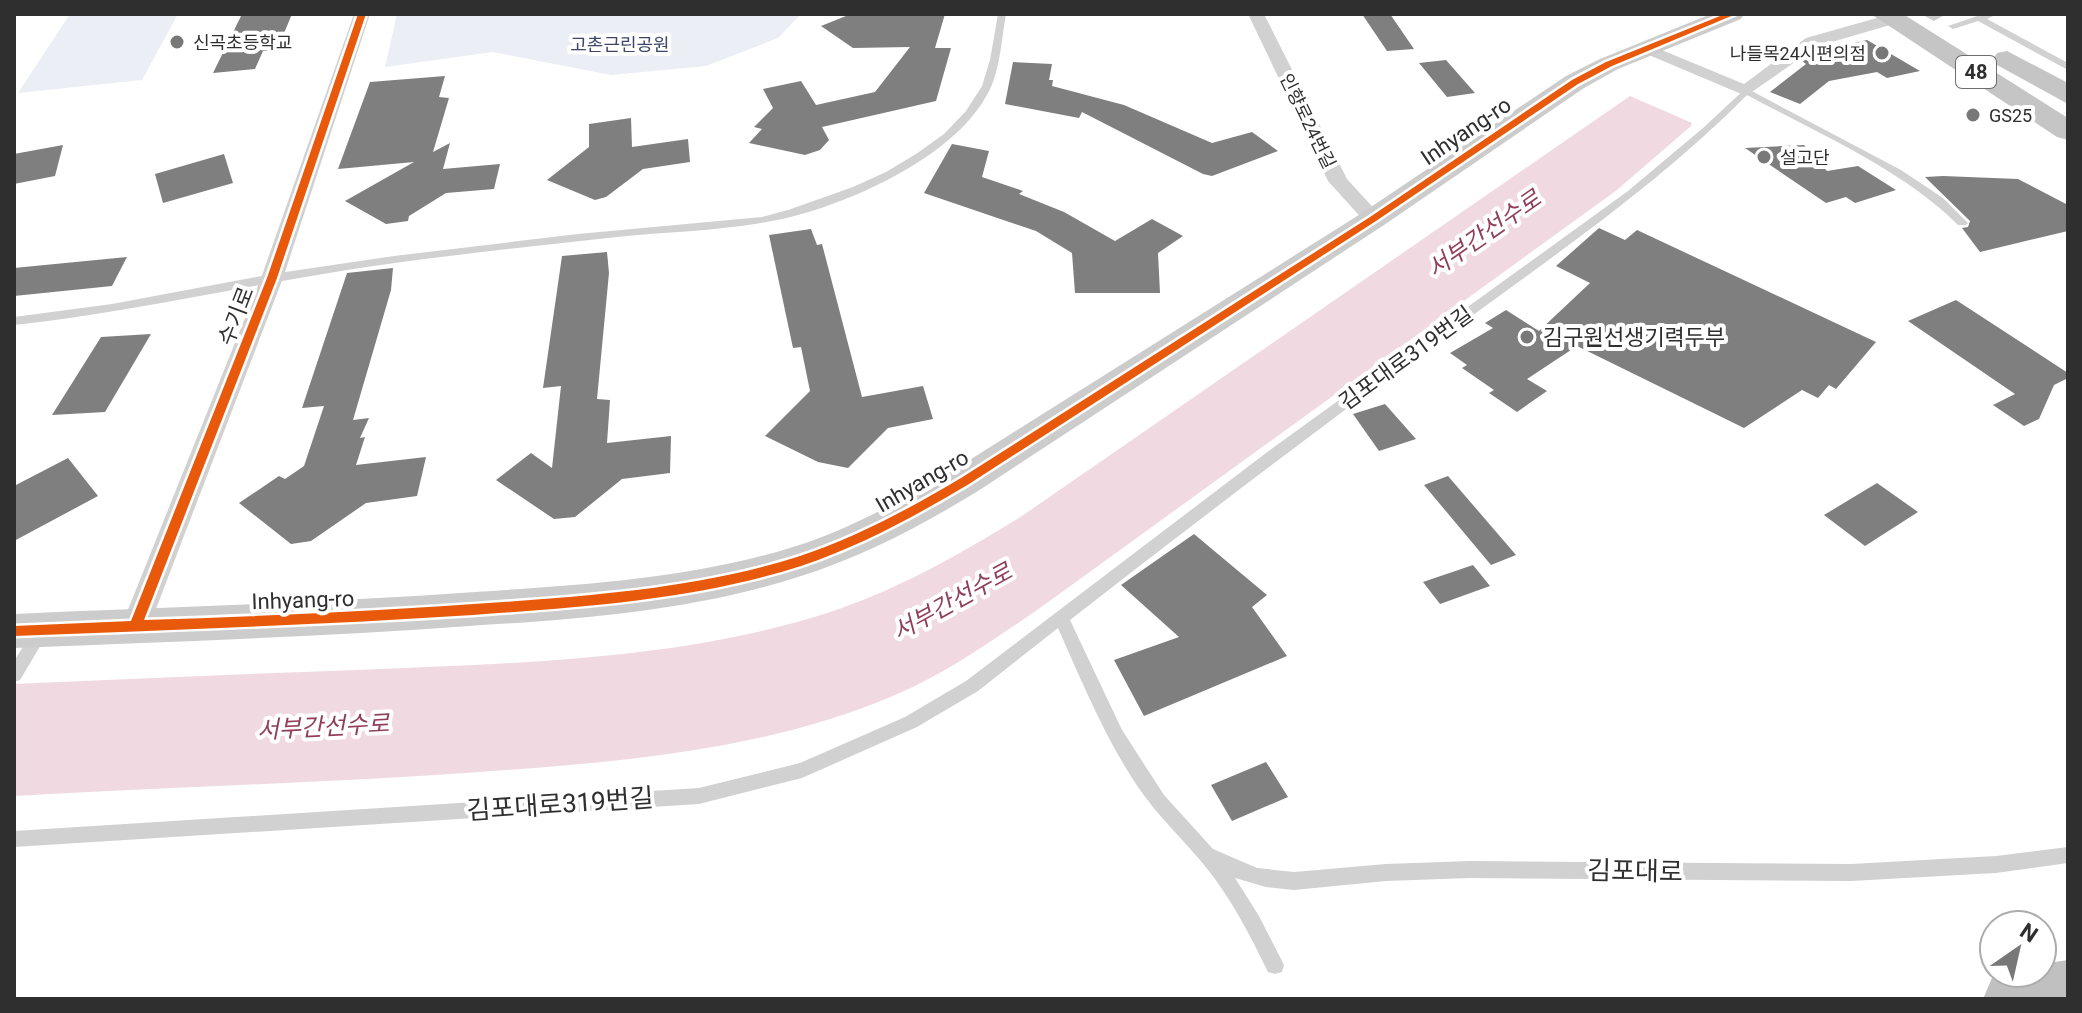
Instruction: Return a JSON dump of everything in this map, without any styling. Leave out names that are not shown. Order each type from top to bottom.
[{"type":"highway","points":[[2013,999],[2068,990]]},
{"type":"main road","name":"48","points":[[1888,16],[2068,131]]},
{"type":"main road","name":"48","points":[[1946,17],[2068,95]]},
{"type":"street","name":"수기로","points":[[135,627],[272,278],[362,14]]},
{"type":"street","name":"인향로24번길","points":[[1256,14],[1338,181],[1373,219]]},
{"type":"street","name":"Inhyang-ro","points":[[23,650],[135,627],[365,618],[666,592],[776,569],[861,537],[911,514],[1373,219],[1575,82],[1609,64],[1732,14]]},
{"type":"street","name":"김포대로319번길","points":[[1746,91],[1810,40],[1888,16]]},
{"type":"street","points":[[1646,50],[1746,91]]},
{"type":"lane","points":[[14,321],[86,315],[272,278],[520,242],[762,220],[823,202],[895,170],[941,140],[973,108],[988,83],[1002,14]]},
{"type":"lane","points":[[1946,17],[1993,14]]},
{"type":"lane","points":[[1946,17],[2068,67]]},
{"type":"lane","points":[[1746,91],[1897,172],[1939,200],[1962,223]]},
{"type":"lane","name":"김포대로319번길","points":[[14,839],[699,796],[742,788],[802,770],[911,722],[1005,663],[1271,457],[1632,193],[1707,130],[1746,91]]},
{"type":"lane","points":[[1061,617],[1101,708],[1133,762],[1175,824],[1207,855],[1254,925],[1275,965]]},
{"type":"lane","name":"김포대로","points":[[1207,855],[1245,875],[1278,881],[1389,872],[1486,869],[1690,872],[1916,869],[2019,863],[2068,855]]},
{"type":"green space","points":[[70,14],[178,14],[142,80],[18,93]]},
{"type":"green space","name":"고촌근린공원","points":[[397,14],[801,14],[778,38],[706,66],[611,75],[493,52],[385,67]]},
{"type":"water","name":"서부간선수로","points":[[1630,96],[1692,123],[1691,126],[1617,190],[1040,608],[951,666],[895,695],[795,729],[691,751],[638,758],[422,776],[14,796],[14,684],[458,666],[617,654],[670,648],[774,628],[875,595],[949,559],[1019,518]]},
{"type":"building","points":[[242,14],[292,14],[277,50],[263,51],[255,69],[213,73]]},
{"type":"building","points":[[851,14],[945,14],[935,48],[951,48],[936,101],[822,127],[829,140],[820,150],[805,155],[749,143],[762,129],[754,127],[773,108],[763,89],[801,81],[816,105],[875,92],[910,47],[853,48],[821,26]]},
{"type":"building","points":[[1362,14],[1390,14],[1414,49],[1387,51]]},
{"type":"building","points":[[1867,40],[1920,71],[1887,78],[1877,72],[1829,81],[1800,104],[1770,92],[1806,64],[1802,61],[1815,52]]},
{"type":"building","points":[[1446,60],[1475,93],[1447,97],[1419,63]]},
{"type":"building","points":[[1013,62],[1052,64],[1049,80],[1053,80],[1052,86],[1124,105],[1212,143],[1252,132],[1278,151],[1212,176],[1203,174],[1082,112],[1079,118],[1005,104]]},
{"type":"building","points":[[445,76],[439,97],[449,98],[433,152],[450,143],[443,169],[500,164],[494,189],[446,193],[409,216],[408,221],[386,224],[345,201],[414,162],[338,169],[370,82]]},
{"type":"building","points":[[631,118],[632,147],[688,139],[690,162],[643,169],[606,197],[595,200],[547,180],[589,147],[589,124]]},
{"type":"building","points":[[952,144],[989,151],[982,177],[1023,191],[1019,194],[1064,212],[1115,241],[1152,219],[1183,236],[1158,253],[1160,293],[1075,293],[1072,253],[1036,231],[924,193]]},
{"type":"building","points":[[63,145],[55,176],[14,184],[14,154]]},
{"type":"building","points":[[1804,145],[1827,171],[1858,166],[1896,190],[1855,203],[1846,197],[1826,203],[1745,148]]},
{"type":"building","points":[[224,154],[233,183],[163,203],[155,174]]},
{"type":"building","points":[[1925,177],[2018,179],[2068,205],[2068,231],[1980,252],[1962,228],[1968,227],[1970,221]]},
{"type":"building","points":[[1599,228],[1625,240],[1637,230],[1876,342],[1836,389],[1829,385],[1818,398],[1802,390],[1744,428],[1577,346],[1527,379],[1547,391],[1517,412],[1489,393],[1494,390],[1462,368],[1467,365],[1450,353],[1493,328],[1485,323],[1506,310],[1539,331],[1590,283],[1556,266]]},
{"type":"building","points":[[811,229],[817,245],[822,244],[862,397],[923,386],[933,419],[888,428],[848,468],[818,462],[765,436],[810,391],[801,347],[793,348],[769,235]]},
{"type":"building","points":[[607,252],[609,273],[597,399],[610,400],[607,443],[671,436],[670,473],[622,479],[575,517],[554,519],[496,480],[531,453],[552,468],[561,386],[543,388],[562,256]]},
{"type":"building","points":[[127,257],[112,286],[14,296],[14,268]]},
{"type":"building","points":[[393,268],[391,290],[353,420],[369,418],[360,438],[365,437],[356,465],[426,457],[417,496],[366,503],[311,541],[291,544],[239,503],[279,476],[285,479],[304,466],[324,406],[302,408],[347,273]]},
{"type":"building","points":[[1956,300],[2068,373],[2068,378],[2054,385],[2039,419],[2024,426],[1993,405],[2015,394],[1908,321]]},
{"type":"building","points":[[151,334],[105,412],[52,415],[101,337]]},
{"type":"building","points":[[1385,404],[1416,439],[1379,451],[1353,414]]},
{"type":"building","points":[[68,458],[98,496],[14,541],[14,486]]},
{"type":"building","points":[[1448,476],[1516,555],[1491,565],[1424,485]]},
{"type":"building","points":[[1877,483],[1918,512],[1865,546],[1824,515]]},
{"type":"building","points":[[1194,534],[1267,595],[1252,607],[1287,656],[1144,716],[1114,660],[1179,637],[1121,585]]},
{"type":"building","points":[[1473,565],[1490,586],[1440,604],[1423,582]]},
{"type":"building","points":[[1266,762],[1288,797],[1232,821],[1211,785]]},
{"type":"cycle path","points":[[135,627],[272,278],[362,14]]},
{"type":"cycle path","points":[[14,631],[372,616],[598,599],[704,585],[798,562],[848,543],[965,481],[1373,219],[1575,82],[1609,64],[1732,14]]},
{"type":"place","name":"신곡초등학교","points":[[177,42]]},
{"type":"place","name":"나들목24시편의점","points":[[1882,53]]},
{"type":"place","name":"GS25","points":[[1973,115]]},
{"type":"place","name":"설고단","points":[[1764,157]]},
{"type":"place","name":"김구원선생기력두부","points":[[1527,337]]}]
